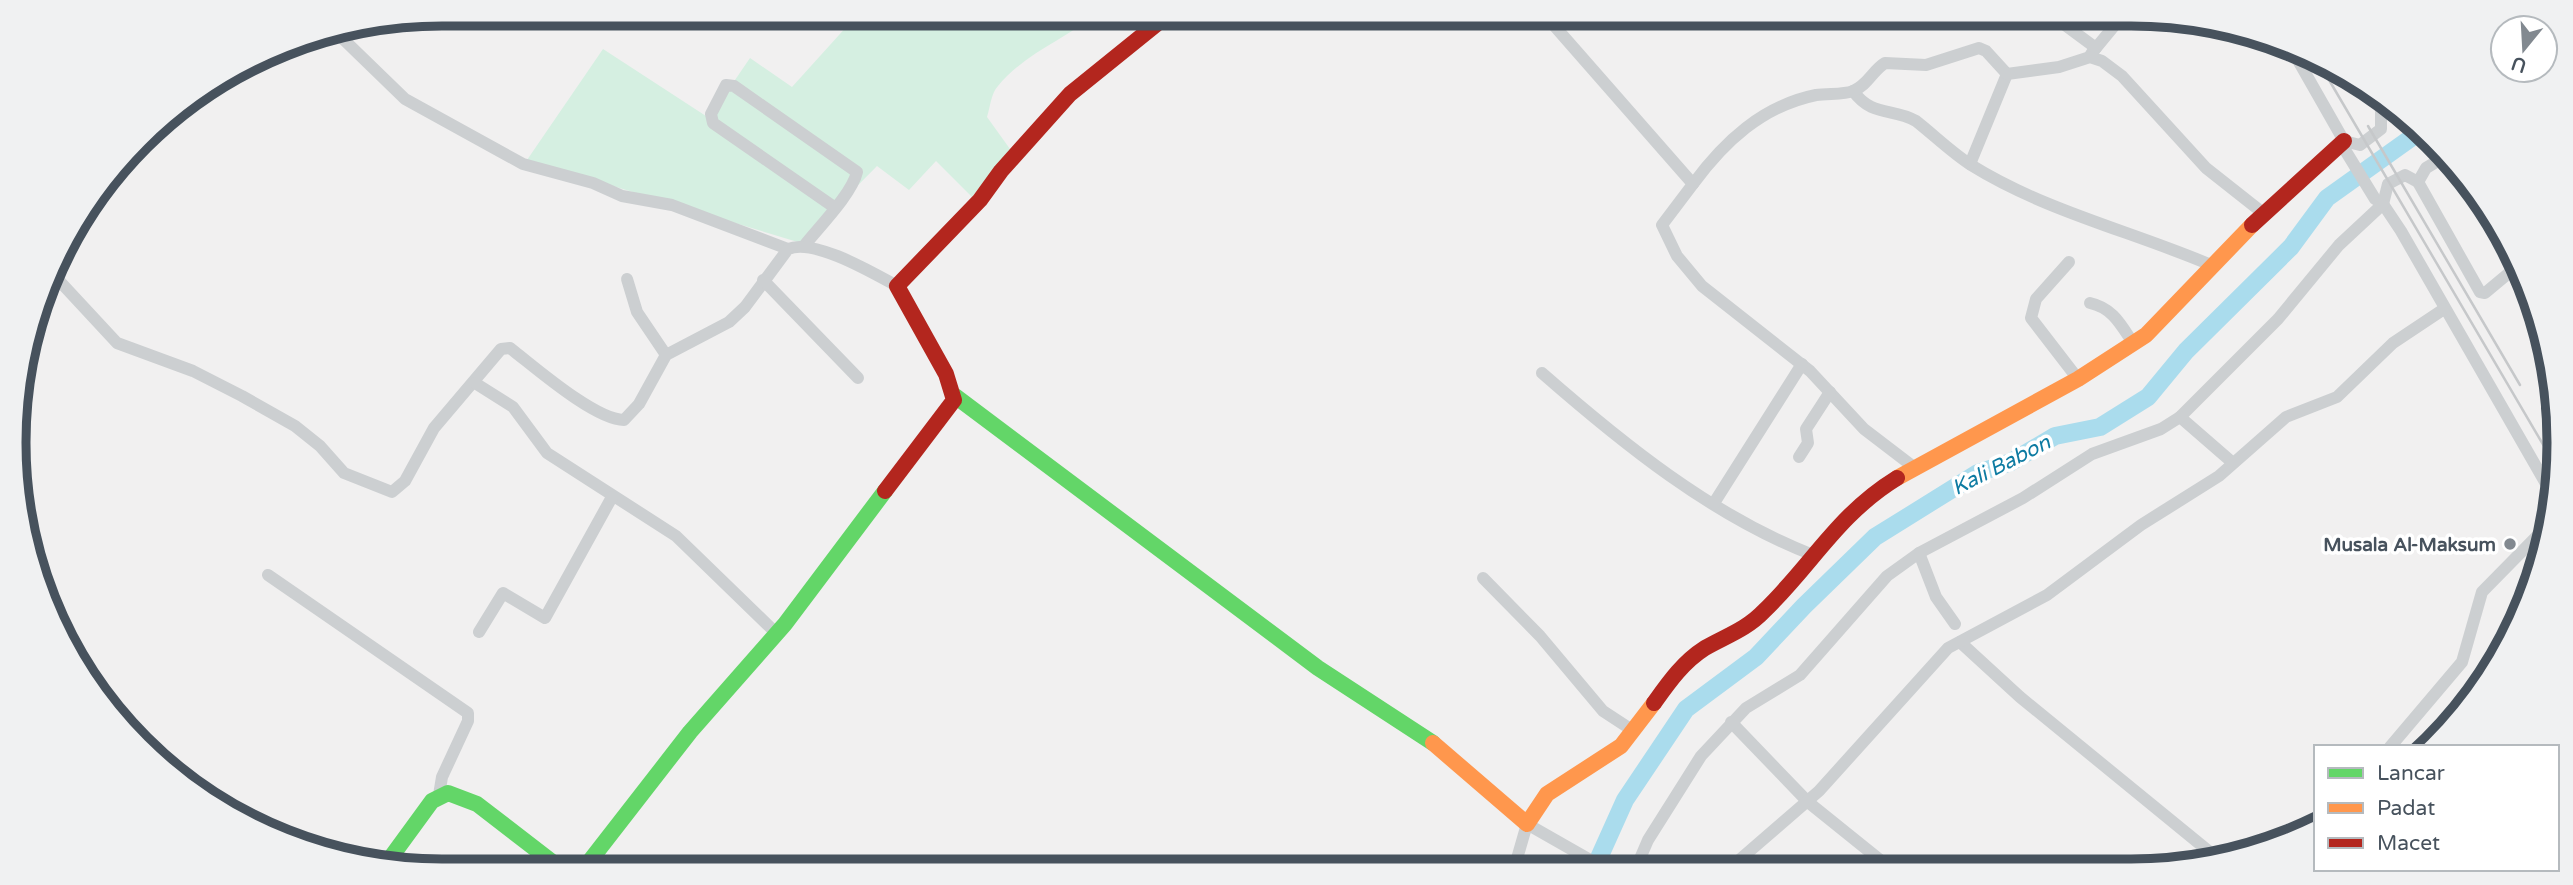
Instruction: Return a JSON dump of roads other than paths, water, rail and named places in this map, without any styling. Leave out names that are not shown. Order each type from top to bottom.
[{"type":"street","points":[[897,286],[980,200],[1001,171],[1070,94],[1154,26]]},
{"type":"street","points":[[1555,26],[1693,184]]},
{"type":"street","points":[[2064,26],[2122,76],[2206,168],[2263,213]]},
{"type":"street","points":[[2007,74],[2059,67],[2093,52],[2114,26]]},
{"type":"street","points":[[343,38],[405,99],[523,164],[593,183],[622,196],[672,205],[788,249],[804,246],[867,269],[897,286],[946,374],[955,396],[1318,668],[1426,737],[1527,824],[1590,859]]},
{"type":"street","points":[[1915,468],[1864,429],[1801,364],[1702,286],[1677,256],[1662,225],[1716,153],[1746,125],[1783,106],[1815,96],[1853,91],[1885,63],[1926,65],[1974,49],[1986,51],[2007,74]]},
{"type":"street","points":[[2299,62],[2345,146],[2545,482]]},
{"type":"street","points":[[1970,164],[2007,74]]},
{"type":"street","points":[[804,246],[834,207],[855,179],[855,169],[734,86],[726,85],[711,114],[713,123],[834,207]]},
{"type":"street","points":[[1853,91],[1868,107],[1908,116],[1970,164],[2058,208],[2163,244],[2211,265]]},
{"type":"street","points":[[1517,859],[1527,824],[1547,794],[1621,746],[1681,666],[1706,648],[1732,637],[1764,612],[1849,513],[1915,468],[2078,379],[2146,335],[2263,213],[2345,146],[2360,145],[2377,133],[2385,113]]},
{"type":"street","points":[[2418,182],[2426,168],[2437,161]]},
{"type":"street","points":[[1640,859],[1648,840],[1701,756],[1746,708],[1800,675],[1887,576],[1919,552],[2023,498],[2092,454],[2161,429],[2180,417],[2278,319],[2339,245],[2379,202],[2388,184],[2405,175],[2418,182],[2480,292],[2485,293],[2510,272]]},
{"type":"street","points":[[59,281],[117,343],[193,371],[242,396],[295,426],[320,446],[344,473],[392,492],[399,488],[434,428],[475,383],[501,349],[509,348],[560,384],[578,401],[597,412],[624,420],[639,404],[666,355],[729,322],[745,307],[788,249]]},
{"type":"street","points":[[2068,261],[2036,299],[2031,318],[2078,379]]},
{"type":"street","points":[[627,279],[638,312],[666,355]]},
{"type":"street","points":[[763,280],[858,378]]},
{"type":"street","points":[[2090,303],[2104,306],[2133,343]]},
{"type":"street","points":[[1741,859],[1808,802],[1846,764],[1931,664],[1948,648],[2047,595],[2141,525],[2198,491],[2286,417],[2337,397],[2393,343],[2444,309]]},
{"type":"street","points":[[1714,503],[1801,364]]},
{"type":"street","points":[[1542,373],[1637,450],[1714,503],[1769,538],[1813,555]]},
{"type":"street","points":[[475,383],[513,407],[547,453],[676,536],[777,634]]},
{"type":"street","points":[[1799,457],[1808,443],[1806,429],[1830,392]]},
{"type":"street","points":[[591,859],[690,732],[777,634],[955,396]]},
{"type":"street","points":[[2180,417],[2233,463]]},
{"type":"street","points":[[479,632],[503,593],[545,618],[612,496]]},
{"type":"street","points":[[2392,745],[2462,662],[2482,592],[2536,537]]},
{"type":"street","points":[[1919,552],[1936,597],[1955,624]]},
{"type":"street","points":[[268,575],[468,713],[468,721],[440,780],[439,795]]},
{"type":"street","points":[[1483,578],[1540,636],[1603,711],[1632,730]]},
{"type":"street","points":[[1961,642],[2020,697],[2209,851]]},
{"type":"street","points":[[1731,722],[1808,802],[1879,859]]},
{"type":"street","points":[[392,855],[439,795],[452,793],[465,798],[548,859]]},
{"type":"waterway","name":"Kali Babon","points":[[1598,859],[1625,800],[1686,709],[1756,657],[1875,537],[1978,473],[2011,462],[2055,436],[2100,427],[2148,397],[2186,351],[2291,247],[2327,198],[2413,137]]},
{"type":"railway","points":[[2326,75],[2547,451]]},
{"type":"railway","points":[[2368,126],[2520,385]]},
{"type":"place","name":"Musala Al-Maksum","points":[[2510,544]]}]
